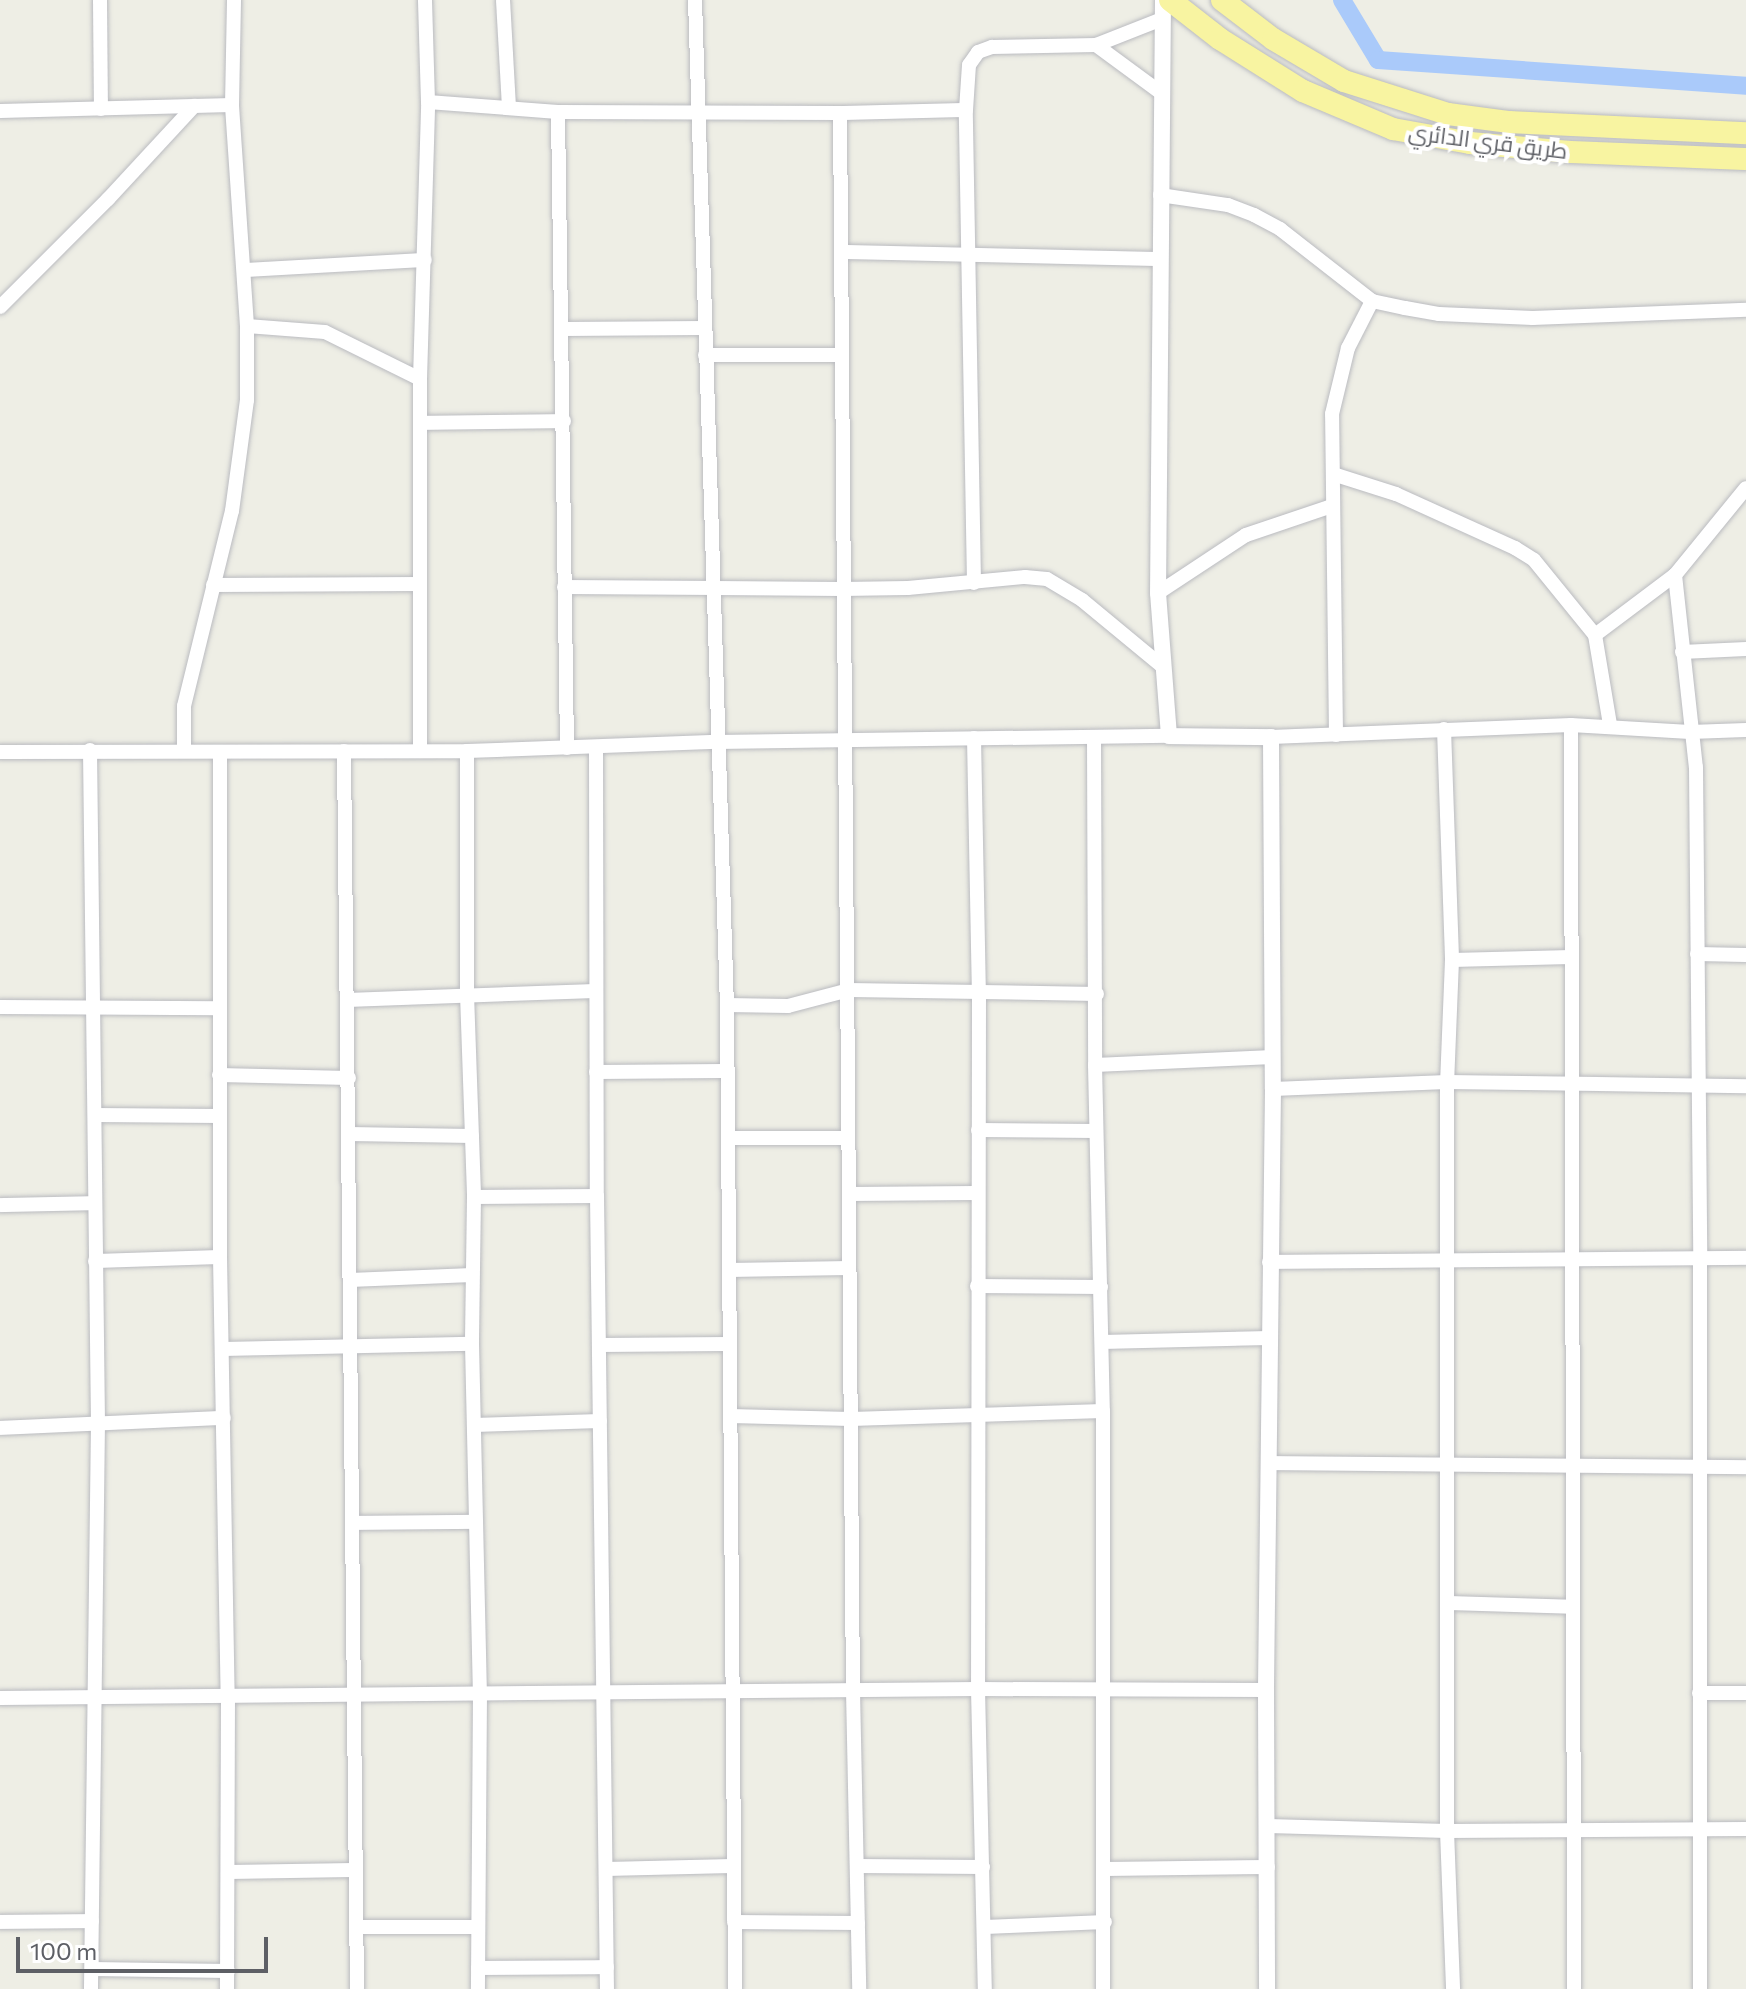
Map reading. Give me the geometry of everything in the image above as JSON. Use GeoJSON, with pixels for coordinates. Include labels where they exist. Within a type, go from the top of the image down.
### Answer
{"type":"FeatureCollection","features":[{"type":"Feature","properties":{"kind":"highway"},"geometry":{"type":"LineString","coordinates":[[1222,0],[1273,39],[1344,81],[1448,114],[1509,122],[1746,133]]}},
{"type":"Feature","properties":{"kind":"highway","name":"طريق قري الدائري"},"geometry":{"type":"LineString","coordinates":[[1166,10],[1220,39],[1303,91],[1393,129],[1470,143],[1570,152],[1746,159]]}},
{"type":"Feature","properties":{"kind":"street"},"geometry":{"type":"LineString","coordinates":[[100,0],[101,109]]}},
{"type":"Feature","properties":{"kind":"street"},"geometry":{"type":"LineString","coordinates":[[184,751],[184,706],[232,511],[242,447],[247,326],[232,105],[234,0]]}},
{"type":"Feature","properties":{"kind":"street"},"geometry":{"type":"LineString","coordinates":[[420,751],[420,379],[428,102],[425,0]]}},
{"type":"Feature","properties":{"kind":"street"},"geometry":{"type":"LineString","coordinates":[[503,0],[509,107]]}},
{"type":"Feature","properties":{"kind":"street"},"geometry":{"type":"LineString","coordinates":[[695,0],[727,1005],[735,1989]]}},
{"type":"Feature","properties":{"kind":"street"},"geometry":{"type":"LineString","coordinates":[[1163,0],[1166,10],[1161,93],[1158,593],[1169,736]]}},
{"type":"Feature","properties":{"kind":"street"},"geometry":{"type":"LineString","coordinates":[[974,583],[966,110],[969,65],[978,52],[992,47],[1096,45],[1166,10]]}},
{"type":"Feature","properties":{"kind":"street"},"geometry":{"type":"LineString","coordinates":[[1096,45],[1161,93]]}},
{"type":"Feature","properties":{"kind":"street"},"geometry":{"type":"LineString","coordinates":[[428,102],[558,112],[697,115],[966,110]]}},
{"type":"Feature","properties":{"kind":"street"},"geometry":{"type":"LineString","coordinates":[[0,111],[232,105]]}},
{"type":"Feature","properties":{"kind":"street"},"geometry":{"type":"LineString","coordinates":[[0,307],[108,199],[194,106]]}},
{"type":"Feature","properties":{"kind":"street"},"geometry":{"type":"LineString","coordinates":[[558,112],[567,748]]}},
{"type":"Feature","properties":{"kind":"street"},"geometry":{"type":"LineString","coordinates":[[840,113],[843,252],[842,589],[849,990],[847,1138],[859,1989]]}},
{"type":"Feature","properties":{"kind":"street"},"geometry":{"type":"LineString","coordinates":[[1160,195],[1228,205],[1254,215],[1280,229],[1372,301],[1439,314],[1533,318],[1746,310]]}},
{"type":"Feature","properties":{"kind":"street"},"geometry":{"type":"LineString","coordinates":[[843,252],[1160,259]]}},
{"type":"Feature","properties":{"kind":"street"},"geometry":{"type":"LineString","coordinates":[[244,270],[425,260]]}},
{"type":"Feature","properties":{"kind":"street"},"geometry":{"type":"LineString","coordinates":[[1336,735],[1332,414],[1348,348],[1372,301]]}},
{"type":"Feature","properties":{"kind":"street"},"geometry":{"type":"LineString","coordinates":[[247,326],[325,332],[420,379]]}},
{"type":"Feature","properties":{"kind":"street"},"geometry":{"type":"LineString","coordinates":[[563,329],[704,328]]}},
{"type":"Feature","properties":{"kind":"street"},"geometry":{"type":"LineString","coordinates":[[705,355],[841,355]]}},
{"type":"Feature","properties":{"kind":"street"},"geometry":{"type":"LineString","coordinates":[[420,423],[564,421]]}},
{"type":"Feature","properties":{"kind":"street"},"geometry":{"type":"LineString","coordinates":[[1333,474],[1396,494],[1515,548],[1534,560],[1595,635],[1610,725]]}},
{"type":"Feature","properties":{"kind":"street"},"geometry":{"type":"LineString","coordinates":[[1595,635],[1675,575],[1746,488]]}},
{"type":"Feature","properties":{"kind":"street"},"geometry":{"type":"LineString","coordinates":[[1158,593],[1246,535],[1332,506]]}},
{"type":"Feature","properties":{"kind":"street"},"geometry":{"type":"LineString","coordinates":[[1675,575],[1696,767],[1700,1989]]}},
{"type":"Feature","properties":{"kind":"street"},"geometry":{"type":"LineString","coordinates":[[564,587],[842,589],[974,583],[1025,577],[1047,579],[1082,600],[1163,667]]}},
{"type":"Feature","properties":{"kind":"street"},"geometry":{"type":"LineString","coordinates":[[213,585],[420,584]]}},
{"type":"Feature","properties":{"kind":"street"},"geometry":{"type":"LineString","coordinates":[[1682,652],[1746,649]]}},
{"type":"Feature","properties":{"kind":"street"},"geometry":{"type":"LineString","coordinates":[[1571,725],[1575,1262],[1570,1465],[1574,1989]]}},
{"type":"Feature","properties":{"kind":"street"},"geometry":{"type":"LineString","coordinates":[[0,752],[467,751],[717,742],[1271,737],[1571,725],[1690,732],[1746,730]]}},
{"type":"Feature","properties":{"kind":"street"},"geometry":{"type":"LineString","coordinates":[[1444,729],[1452,960],[1447,1082],[1447,1831],[1453,1989]]}},
{"type":"Feature","properties":{"kind":"street"},"geometry":{"type":"LineString","coordinates":[[1094,737],[1095,1065],[1103,1411],[1103,1989]]}},
{"type":"Feature","properties":{"kind":"street"},"geometry":{"type":"LineString","coordinates":[[1267,1989],[1266,1690],[1273,1089],[1271,737]]}},
{"type":"Feature","properties":{"kind":"street"},"geometry":{"type":"LineString","coordinates":[[974,738],[979,993],[976,1193],[978,1689],[985,1989]]}},
{"type":"Feature","properties":{"kind":"street"},"geometry":{"type":"LineString","coordinates":[[596,748],[595,991],[607,1989]]}},
{"type":"Feature","properties":{"kind":"street"},"geometry":{"type":"LineString","coordinates":[[90,750],[98,1422],[91,1989]]}},
{"type":"Feature","properties":{"kind":"street"},"geometry":{"type":"LineString","coordinates":[[344,751],[352,1347],[353,1870],[357,1989]]}},
{"type":"Feature","properties":{"kind":"street"},"geometry":{"type":"LineString","coordinates":[[467,751],[467,994],[474,1197],[472,1344],[480,1693],[478,1989]]}},
{"type":"Feature","properties":{"kind":"street"},"geometry":{"type":"LineString","coordinates":[[220,752],[219,1116],[228,1696],[227,1989]]}},
{"type":"Feature","properties":{"kind":"street"},"geometry":{"type":"LineString","coordinates":[[1697,954],[1746,955]]}},
{"type":"Feature","properties":{"kind":"street"},"geometry":{"type":"LineString","coordinates":[[1452,960],[1571,957]]}},
{"type":"Feature","properties":{"kind":"street"},"geometry":{"type":"LineString","coordinates":[[727,1005],[788,1006],[849,990],[1097,994]]}},
{"type":"Feature","properties":{"kind":"street"},"geometry":{"type":"LineString","coordinates":[[347,1000],[595,991]]}},
{"type":"Feature","properties":{"kind":"street"},"geometry":{"type":"LineString","coordinates":[[0,1007],[219,1008]]}},
{"type":"Feature","properties":{"kind":"street"},"geometry":{"type":"LineString","coordinates":[[1095,1065],[1273,1057]]}},
{"type":"Feature","properties":{"kind":"street"},"geometry":{"type":"LineString","coordinates":[[596,1072],[726,1071]]}},
{"type":"Feature","properties":{"kind":"street"},"geometry":{"type":"LineString","coordinates":[[219,1075],[349,1078]]}},
{"type":"Feature","properties":{"kind":"street"},"geometry":{"type":"LineString","coordinates":[[1273,1089],[1447,1082],[1746,1086]]}},
{"type":"Feature","properties":{"kind":"street"},"geometry":{"type":"LineString","coordinates":[[95,1115],[219,1116]]}},
{"type":"Feature","properties":{"kind":"street"},"geometry":{"type":"LineString","coordinates":[[978,1130],[1096,1131]]}},
{"type":"Feature","properties":{"kind":"street"},"geometry":{"type":"LineString","coordinates":[[349,1134],[472,1136]]}},
{"type":"Feature","properties":{"kind":"street"},"geometry":{"type":"LineString","coordinates":[[728,1138],[847,1138]]}},
{"type":"Feature","properties":{"kind":"street"},"geometry":{"type":"LineString","coordinates":[[849,1194],[976,1193]]}},
{"type":"Feature","properties":{"kind":"street"},"geometry":{"type":"LineString","coordinates":[[474,1197],[597,1196]]}},
{"type":"Feature","properties":{"kind":"street"},"geometry":{"type":"LineString","coordinates":[[0,1205],[94,1203]]}},
{"type":"Feature","properties":{"kind":"street"},"geometry":{"type":"LineString","coordinates":[[95,1261],[220,1257]]}},
{"type":"Feature","properties":{"kind":"street"},"geometry":{"type":"LineString","coordinates":[[1269,1262],[1575,1262],[1746,1258]]}},
{"type":"Feature","properties":{"kind":"street"},"geometry":{"type":"LineString","coordinates":[[729,1270],[849,1268]]}},
{"type":"Feature","properties":{"kind":"street"},"geometry":{"type":"LineString","coordinates":[[350,1280],[472,1275]]}},
{"type":"Feature","properties":{"kind":"street"},"geometry":{"type":"LineString","coordinates":[[977,1286],[1101,1287]]}},
{"type":"Feature","properties":{"kind":"street"},"geometry":{"type":"LineString","coordinates":[[1102,1342],[1269,1338]]}},
{"type":"Feature","properties":{"kind":"street"},"geometry":{"type":"LineString","coordinates":[[223,1349],[472,1344]]}},
{"type":"Feature","properties":{"kind":"street"},"geometry":{"type":"LineString","coordinates":[[600,1345],[729,1344]]}},
{"type":"Feature","properties":{"kind":"street"},"geometry":{"type":"LineString","coordinates":[[730,1416],[851,1419],[1103,1411]]}},
{"type":"Feature","properties":{"kind":"street"},"geometry":{"type":"LineString","coordinates":[[0,1428],[224,1418]]}},
{"type":"Feature","properties":{"kind":"street"},"geometry":{"type":"LineString","coordinates":[[474,1425],[600,1421]]}},
{"type":"Feature","properties":{"kind":"street"},"geometry":{"type":"LineString","coordinates":[[1269,1463],[1746,1467]]}},
{"type":"Feature","properties":{"kind":"street"},"geometry":{"type":"LineString","coordinates":[[352,1523],[476,1522]]}},
{"type":"Feature","properties":{"kind":"street"},"geometry":{"type":"LineString","coordinates":[[1448,1603],[1572,1607]]}},
{"type":"Feature","properties":{"kind":"street"},"geometry":{"type":"LineString","coordinates":[[0,1698],[978,1689],[1266,1690]]}},
{"type":"Feature","properties":{"kind":"street"},"geometry":{"type":"LineString","coordinates":[[1699,1693],[1746,1693]]}},
{"type":"Feature","properties":{"kind":"street"},"geometry":{"type":"LineString","coordinates":[[1268,1826],[1447,1831],[1746,1829]]}},
{"type":"Feature","properties":{"kind":"street"},"geometry":{"type":"LineString","coordinates":[[606,1869],[732,1866]]}},
{"type":"Feature","properties":{"kind":"street"},"geometry":{"type":"LineString","coordinates":[[857,1866],[983,1867]]}},
{"type":"Feature","properties":{"kind":"street"},"geometry":{"type":"LineString","coordinates":[[1105,1869],[1268,1867]]}},
{"type":"Feature","properties":{"kind":"street"},"geometry":{"type":"LineString","coordinates":[[229,1872],[353,1870]]}},
{"type":"Feature","properties":{"kind":"street"},"geometry":{"type":"LineString","coordinates":[[0,1922],[92,1921]]}},
{"type":"Feature","properties":{"kind":"street"},"geometry":{"type":"LineString","coordinates":[[734,1922],[858,1923]]}},
{"type":"Feature","properties":{"kind":"street"},"geometry":{"type":"LineString","coordinates":[[985,1927],[1105,1922]]}},
{"type":"Feature","properties":{"kind":"street"},"geometry":{"type":"LineString","coordinates":[[357,1927],[477,1927]]}},
{"type":"Feature","properties":{"kind":"street"},"geometry":{"type":"LineString","coordinates":[[478,1968],[607,1967]]}},
{"type":"Feature","properties":{"kind":"street"},"geometry":{"type":"LineString","coordinates":[[92,1969],[228,1971]]}},
{"type":"Feature","properties":{"kind":"waterway"},"geometry":{"type":"LineString","coordinates":[[1342,0],[1378,60],[1746,86]]}}]}
